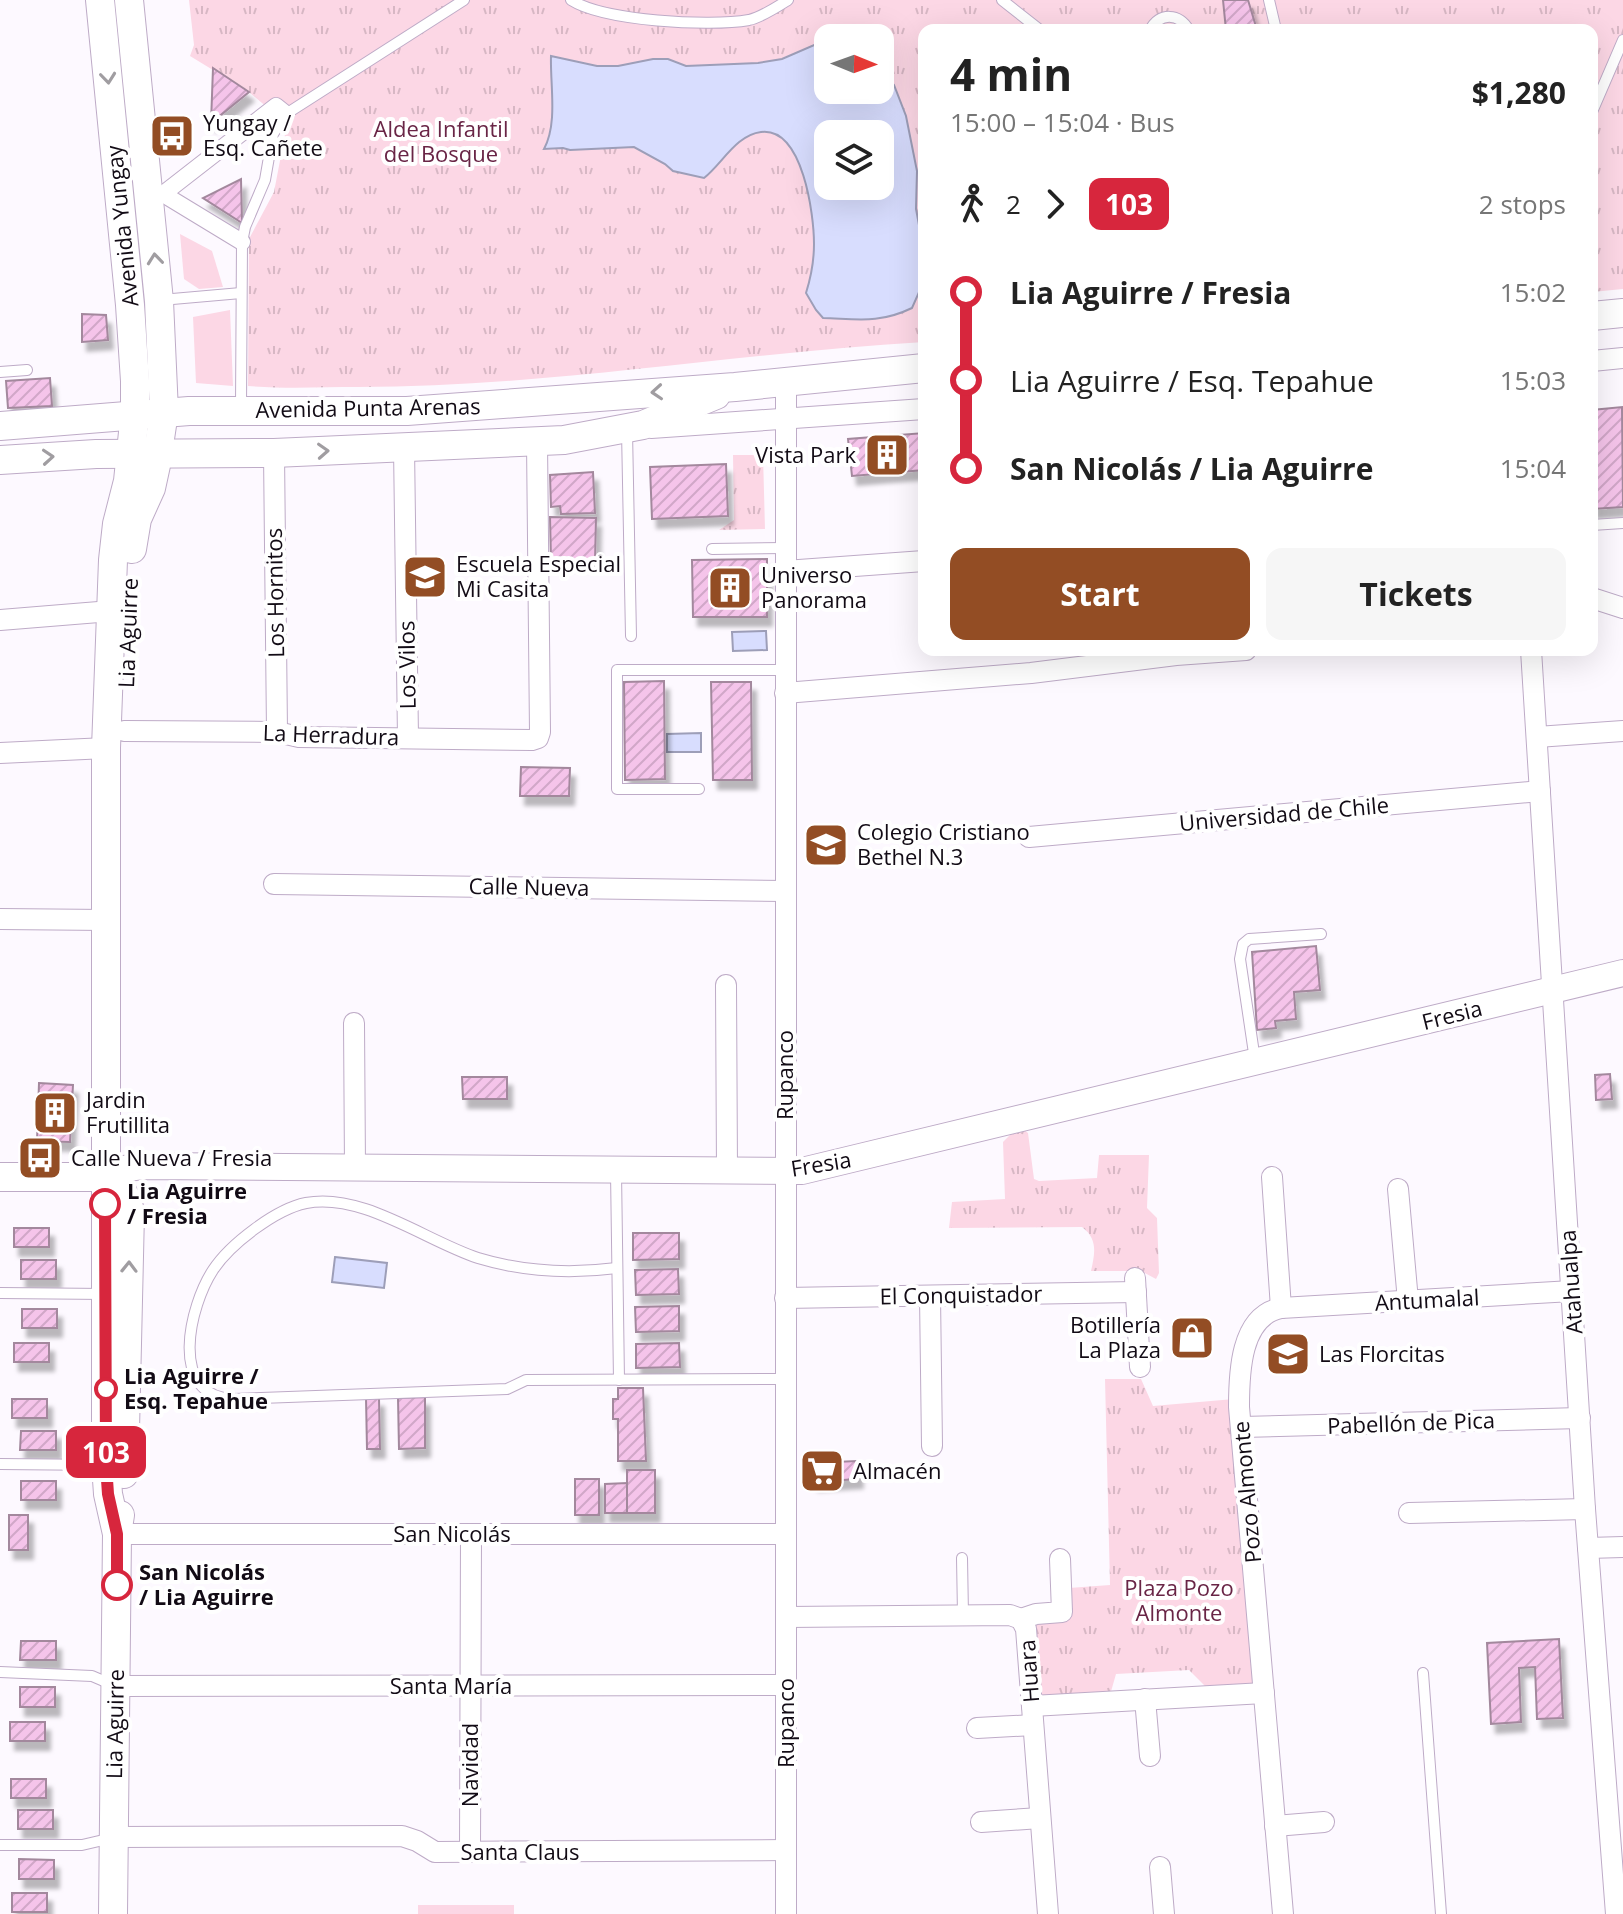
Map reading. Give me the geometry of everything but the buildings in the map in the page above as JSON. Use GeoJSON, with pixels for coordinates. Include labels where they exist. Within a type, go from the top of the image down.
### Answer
{"type":"FeatureCollection","features":[{"type":"Feature","properties":{"kind":"main road","name":"Avenida Yungay"},"geometry":{"type":"LineString","coordinates":[[100,0],[134,357],[135,413],[145,452]]}},
{"type":"Feature","properties":{"kind":"main road","name":"Avenida Yungay"},"geometry":{"type":"LineString","coordinates":[[129,0],[159,301],[164,412],[145,452]]}},
{"type":"Feature","properties":{"kind":"main road"},"geometry":{"type":"LineString","coordinates":[[1598,315],[1623,313]]}},
{"type":"Feature","properties":{"kind":"main road"},"geometry":{"type":"LineString","coordinates":[[84,418],[117,391],[134,357]]}},
{"type":"Feature","properties":{"kind":"main road","name":"Avenida Punta Arenas"},"geometry":{"type":"LineString","coordinates":[[0,426],[135,413],[407,411],[735,387],[918,369]]}},
{"type":"Feature","properties":{"kind":"main road","name":"Avenida Punta Arenas"},"geometry":{"type":"LineString","coordinates":[[0,460],[145,452],[274,453],[590,437],[668,417],[735,387]]}},
{"type":"Feature","properties":{"kind":"main road","name":"Lia Aguirre"},"geometry":{"type":"LineString","coordinates":[[115,739],[111,611],[117,524],[128,481],[145,452]]}},
{"type":"Feature","properties":{"kind":"main road","name":"Lia Aguirre"},"geometry":{"type":"LineString","coordinates":[[117,1534],[108,1494],[106,1465],[117,1298],[129,1206],[118,1186],[105,1177],[108,816],[133,536],[151,488],[145,452]]}},
{"type":"Feature","properties":{"kind":"main road","name":"Fresia"},"geometry":{"type":"LineString","coordinates":[[0,1177],[105,1177]]}},
{"type":"Feature","properties":{"kind":"main road","name":"Lia Aguirre"},"geometry":{"type":"LineString","coordinates":[[113,1914],[117,1534],[125,1471],[117,1298]]}},
{"type":"Feature","properties":{"kind":"street"},"geometry":{"type":"LineString","coordinates":[[242,242],[163,194],[276,106],[286,114]]}},
{"type":"Feature","properties":{"kind":"street"},"geometry":{"type":"LineString","coordinates":[[1598,360],[1623,358]]}},
{"type":"Feature","properties":{"kind":"street","name":"Rupanco"},"geometry":{"type":"LineString","coordinates":[[786,380],[786,1914]]}},
{"type":"Feature","properties":{"kind":"street","name":"Avenida Punta Arenas"},"geometry":{"type":"LineString","coordinates":[[627,429],[918,409]]}},
{"type":"Feature","properties":{"kind":"street","name":"La Herradura"},"geometry":{"type":"LineString","coordinates":[[0,753],[115,739],[277,732],[299,737],[538,738],[537,442]]}},
{"type":"Feature","properties":{"kind":"street","name":"Los Vilos"},"geometry":{"type":"LineString","coordinates":[[404,447],[408,738]]}},
{"type":"Feature","properties":{"kind":"street","name":"Los Hornitos"},"geometry":{"type":"LineString","coordinates":[[274,453],[277,732]]}},
{"type":"Feature","properties":{"kind":"street"},"geometry":{"type":"LineString","coordinates":[[785,571],[918,561]]}},
{"type":"Feature","properties":{"kind":"street"},"geometry":{"type":"LineString","coordinates":[[1598,600],[1623,608]]}},
{"type":"Feature","properties":{"kind":"street"},"geometry":{"type":"LineString","coordinates":[[0,620],[111,611]]}},
{"type":"Feature","properties":{"kind":"street"},"geometry":{"type":"LineString","coordinates":[[785,693],[1046,672],[1175,656]]}},
{"type":"Feature","properties":{"kind":"street","name":"Atahualpa"},"geometry":{"type":"LineString","coordinates":[[1531,656],[1585,1509],[1616,1914]]}},
{"type":"Feature","properties":{"kind":"street"},"geometry":{"type":"LineString","coordinates":[[1537,737],[1623,731]]}},
{"type":"Feature","properties":{"kind":"street","name":"Universidad de Chile"},"geometry":{"type":"LineString","coordinates":[[1029,837],[1540,791]]}},
{"type":"Feature","properties":{"kind":"street","name":"Calle Nueva"},"geometry":{"type":"LineString","coordinates":[[274,884],[785,891]]}},
{"type":"Feature","properties":{"kind":"street"},"geometry":{"type":"LineString","coordinates":[[0,919],[106,920]]}},
{"type":"Feature","properties":{"kind":"street","name":"Fresia"},"geometry":{"type":"LineString","coordinates":[[105,1177],[123,1169],[143,1166],[727,1171],[818,1168],[1623,973]]}},
{"type":"Feature","properties":{"kind":"street"},"geometry":{"type":"LineString","coordinates":[[726,985],[727,1171]]}},
{"type":"Feature","properties":{"kind":"street"},"geometry":{"type":"LineString","coordinates":[[354,1023],[355,1168]]}},
{"type":"Feature","properties":{"kind":"street"},"geometry":{"type":"LineString","coordinates":[[1272,1177],[1281,1308]]}},
{"type":"Feature","properties":{"kind":"street"},"geometry":{"type":"LineString","coordinates":[[1398,1189],[1408,1301]]}},
{"type":"Feature","properties":{"kind":"street","name":"El Conquistador"},"geometry":{"type":"LineString","coordinates":[[785,1298],[930,1296],[1136,1285],[1140,1367]]}},
{"type":"Feature","properties":{"kind":"street","name":"Antumalal"},"geometry":{"type":"LineString","coordinates":[[1281,1308],[1572,1291]]}},
{"type":"Feature","properties":{"kind":"street"},"geometry":{"type":"LineString","coordinates":[[930,1296],[932,1446]]}},
{"type":"Feature","properties":{"kind":"street","name":"Pozo Almonte"},"geometry":{"type":"LineString","coordinates":[[1281,1308],[1264,1315],[1243,1352],[1239,1375],[1283,1914]]}},
{"type":"Feature","properties":{"kind":"street","name":"Pabellón de Pica"},"geometry":{"type":"LineString","coordinates":[[1242,1427],[1580,1418]]}},
{"type":"Feature","properties":{"kind":"street"},"geometry":{"type":"LineString","coordinates":[[1409,1513],[1585,1509]]}},
{"type":"Feature","properties":{"kind":"street","name":"San Nicolás"},"geometry":{"type":"LineString","coordinates":[[117,1534],[786,1534]]}},
{"type":"Feature","properties":{"kind":"street","name":"Navidad"},"geometry":{"type":"LineString","coordinates":[[470,1852],[471,1534]]}},
{"type":"Feature","properties":{"kind":"street"},"geometry":{"type":"LineString","coordinates":[[1588,1548],[1623,1547]]}},
{"type":"Feature","properties":{"kind":"street"},"geometry":{"type":"LineString","coordinates":[[787,1617],[1010,1615],[1021,1619],[1036,1614],[1062,1612],[1060,1559]]}},
{"type":"Feature","properties":{"kind":"street","name":"Huara"},"geometry":{"type":"LineString","coordinates":[[1021,1619],[1026,1629],[1048,1914]]}},
{"type":"Feature","properties":{"kind":"street","name":"Santa María"},"geometry":{"type":"LineString","coordinates":[[115,1686],[786,1685]]}},
{"type":"Feature","properties":{"kind":"street"},"geometry":{"type":"LineString","coordinates":[[1032,1715],[1145,1699],[1264,1693]]}},
{"type":"Feature","properties":{"kind":"street"},"geometry":{"type":"LineString","coordinates":[[1145,1699],[1150,1756]]}},
{"type":"Feature","properties":{"kind":"street","name":"Huara"},"geometry":{"type":"LineString","coordinates":[[977,1728],[1032,1715]]}},
{"type":"Feature","properties":{"kind":"street"},"geometry":{"type":"LineString","coordinates":[[981,1822],[1040,1818]]}},
{"type":"Feature","properties":{"kind":"street"},"geometry":{"type":"LineString","coordinates":[[1275,1826],[1324,1822]]}},
{"type":"Feature","properties":{"kind":"street","name":"Santa Claus"},"geometry":{"type":"LineString","coordinates":[[114,1837],[402,1836],[435,1852],[786,1850]]}},
{"type":"Feature","properties":{"kind":"street"},"geometry":{"type":"LineString","coordinates":[[1160,1867],[1164,1914]]}},
{"type":"Feature","properties":{"kind":"lane"},"geometry":{"type":"LineString","coordinates":[[241,411],[242,242],[245,227],[265,180],[273,134],[286,114],[464,0]]}},
{"type":"Feature","properties":{"kind":"lane"},"geometry":{"type":"LineString","coordinates":[[571,0],[615,16],[715,21],[751,19],[788,0]]}},
{"type":"Feature","properties":{"kind":"lane"},"geometry":{"type":"LineString","coordinates":[[1002,0],[1032,24]]}},
{"type":"Feature","properties":{"kind":"lane"},"geometry":{"type":"LineString","coordinates":[[1269,0],[1275,24]]}},
{"type":"Feature","properties":{"kind":"lane"},"geometry":{"type":"LineString","coordinates":[[1155,24],[1169,16],[1181,19],[1185,24]]}},
{"type":"Feature","properties":{"kind":"lane"},"geometry":{"type":"LineString","coordinates":[[1598,98],[1623,40]]}},
{"type":"Feature","properties":{"kind":"lane"},"geometry":{"type":"LineString","coordinates":[[159,301],[241,293]]}},
{"type":"Feature","properties":{"kind":"lane"},"geometry":{"type":"LineString","coordinates":[[0,372],[27,370]]}},
{"type":"Feature","properties":{"kind":"lane"},"geometry":{"type":"LineString","coordinates":[[627,429],[631,636]]}},
{"type":"Feature","properties":{"kind":"lane"},"geometry":{"type":"LineString","coordinates":[[1598,525],[1623,523]]}},
{"type":"Feature","properties":{"kind":"lane"},"geometry":{"type":"LineString","coordinates":[[712,549],[785,548]]}},
{"type":"Feature","properties":{"kind":"lane"},"geometry":{"type":"LineString","coordinates":[[699,789],[617,789],[617,670],[785,670]]}},
{"type":"Feature","properties":{"kind":"lane"},"geometry":{"type":"LineString","coordinates":[[1256,1062],[1240,959],[1243,944],[1249,939],[1321,934]]}},
{"type":"Feature","properties":{"kind":"lane"},"geometry":{"type":"LineString","coordinates":[[616,1170],[619,1380]]}},
{"type":"Feature","properties":{"kind":"lane"},"geometry":{"type":"LineString","coordinates":[[617,1268],[557,1272],[503,1264],[476,1257],[354,1206],[323,1201],[307,1203],[271,1218],[221,1258],[197,1300],[189,1349],[193,1370],[206,1391],[223,1399],[507,1389],[526,1380],[786,1379]]}},
{"type":"Feature","properties":{"kind":"lane"},"geometry":{"type":"LineString","coordinates":[[0,1293],[117,1298]]}},
{"type":"Feature","properties":{"kind":"lane"},"geometry":{"type":"LineString","coordinates":[[0,1464],[106,1465]]}},
{"type":"Feature","properties":{"kind":"lane"},"geometry":{"type":"LineString","coordinates":[[962,1558],[963,1615]]}},
{"type":"Feature","properties":{"kind":"lane"},"geometry":{"type":"LineString","coordinates":[[0,1672],[92,1676],[115,1686]]}},
{"type":"Feature","properties":{"kind":"lane"},"geometry":{"type":"LineString","coordinates":[[1423,1673],[1441,1914]]}},
{"type":"Feature","properties":{"kind":"lane"},"geometry":{"type":"LineString","coordinates":[[0,1845],[82,1845],[114,1837]]}},
{"type":"Feature","properties":{"kind":"green space","name":"Aldea Infantil del Bosque"},"geometry":{"type":"Polygon","coordinates":[[[189,0],[1623,0],[1623,289],[1598,291],[1598,24],[918,24],[918,342],[500,382],[429,386],[248,386],[249,239],[274,192],[287,124],[249,92],[190,56],[194,45],[189,0]]]}},
{"type":"Feature","properties":{"kind":"green space"},"geometry":{"type":"Polygon","coordinates":[[[180,234],[212,251],[223,287],[199,289],[184,279],[180,234]]]}},
{"type":"Feature","properties":{"kind":"green space"},"geometry":{"type":"Polygon","coordinates":[[[230,310],[233,386],[196,383],[193,317],[230,310]]]}},
{"type":"Feature","properties":{"kind":"green space"},"geometry":{"type":"Polygon","coordinates":[[[733,455],[763,455],[765,529],[719,530],[734,520],[733,455]]]}},
{"type":"Feature","properties":{"kind":"green space"},"geometry":{"type":"Polygon","coordinates":[[[1024,1130],[1028,1133],[1034,1179],[1039,1181],[1097,1178],[1099,1155],[1149,1155],[1147,1208],[1157,1218],[1159,1273],[1156,1279],[1141,1271],[1091,1271],[1093,1241],[1082,1227],[949,1228],[952,1202],[1005,1199],[1003,1142],[1011,1134],[1024,1130]]]}},
{"type":"Feature","properties":{"kind":"green space","name":"Plaza Pozo Almonte"},"geometry":{"type":"Polygon","coordinates":[[[1105,1379],[1141,1379],[1153,1406],[1234,1399],[1253,1686],[1209,1690],[1189,1670],[1116,1674],[1110,1695],[1045,1699],[1034,1689],[1032,1621],[1069,1619],[1069,1588],[1110,1585],[1105,1379]]]}},
{"type":"Feature","properties":{"kind":"green space"},"geometry":{"type":"Polygon","coordinates":[[[418,1905],[514,1905],[514,1914],[418,1914],[418,1905]]]}},
{"type":"Feature","properties":{"kind":"water"},"geometry":{"type":"Polygon","coordinates":[[[814,45],[814,104],[894,104],[894,85],[906,116],[917,171],[918,294],[912,308],[868,319],[823,318],[816,310],[806,293],[814,250],[808,194],[796,158],[787,143],[775,134],[761,132],[744,138],[704,178],[673,171],[634,147],[544,149],[552,116],[551,56],[597,66],[668,59],[686,66],[758,63],[782,59],[814,45]]]}},
{"type":"Feature","properties":{"kind":"water"},"geometry":{"type":"Polygon","coordinates":[[[766,631],[767,650],[733,651],[732,632],[766,631]]]}},
{"type":"Feature","properties":{"kind":"water"},"geometry":{"type":"Polygon","coordinates":[[[701,733],[701,752],[667,752],[667,734],[701,733]]]}},
{"type":"Feature","properties":{"kind":"water"},"geometry":{"type":"Polygon","coordinates":[[[335,1257],[387,1263],[384,1288],[332,1282],[335,1257]]]}},
{"type":"Feature","properties":{"kind":"bus line","name":"103"},"geometry":{"type":"LineString","coordinates":[[105,1204],[106,1465],[108,1494],[117,1534],[117,1585]]}},
{"type":"Feature","properties":{"kind":"place","name":"Yungay / Esq. Cañete"},"geometry":{"type":"Point","coordinates":[172,136]}},
{"type":"Feature","properties":{"kind":"place","name":"Vista Park"},"geometry":{"type":"Point","coordinates":[887,455]}},
{"type":"Feature","properties":{"kind":"place","name":"Escuela Especial Mi Casita"},"geometry":{"type":"Point","coordinates":[425,577]}},
{"type":"Feature","properties":{"kind":"place","name":"Universo Panorama"},"geometry":{"type":"Point","coordinates":[730,588]}},
{"type":"Feature","properties":{"kind":"place","name":"Colegio Cristiano Bethel N.3"},"geometry":{"type":"Point","coordinates":[826,845]}},
{"type":"Feature","properties":{"kind":"place","name":"Jardin Frutillita"},"geometry":{"type":"Point","coordinates":[55,1113]}},
{"type":"Feature","properties":{"kind":"place","name":"Calle Nueva / Fresia"},"geometry":{"type":"Point","coordinates":[40,1158]}},
{"type":"Feature","properties":{"kind":"place","name":"Lia Aguirre / Fresia"},"geometry":{"type":"Point","coordinates":[105,1204]}},
{"type":"Feature","properties":{"kind":"place","name":"Botillería La Plaza"},"geometry":{"type":"Point","coordinates":[1192,1338]}},
{"type":"Feature","properties":{"kind":"place","name":"Las Florcitas"},"geometry":{"type":"Point","coordinates":[1288,1354]}},
{"type":"Feature","properties":{"kind":"place","name":"Lia Aguirre / Esq. Tepahue"},"geometry":{"type":"Point","coordinates":[106,1389]}},
{"type":"Feature","properties":{"kind":"place","name":"Almacén"},"geometry":{"type":"Point","coordinates":[822,1471]}},
{"type":"Feature","properties":{"kind":"place","name":"San Nicolás / Lia Aguirre"},"geometry":{"type":"Point","coordinates":[117,1585]}}]}
